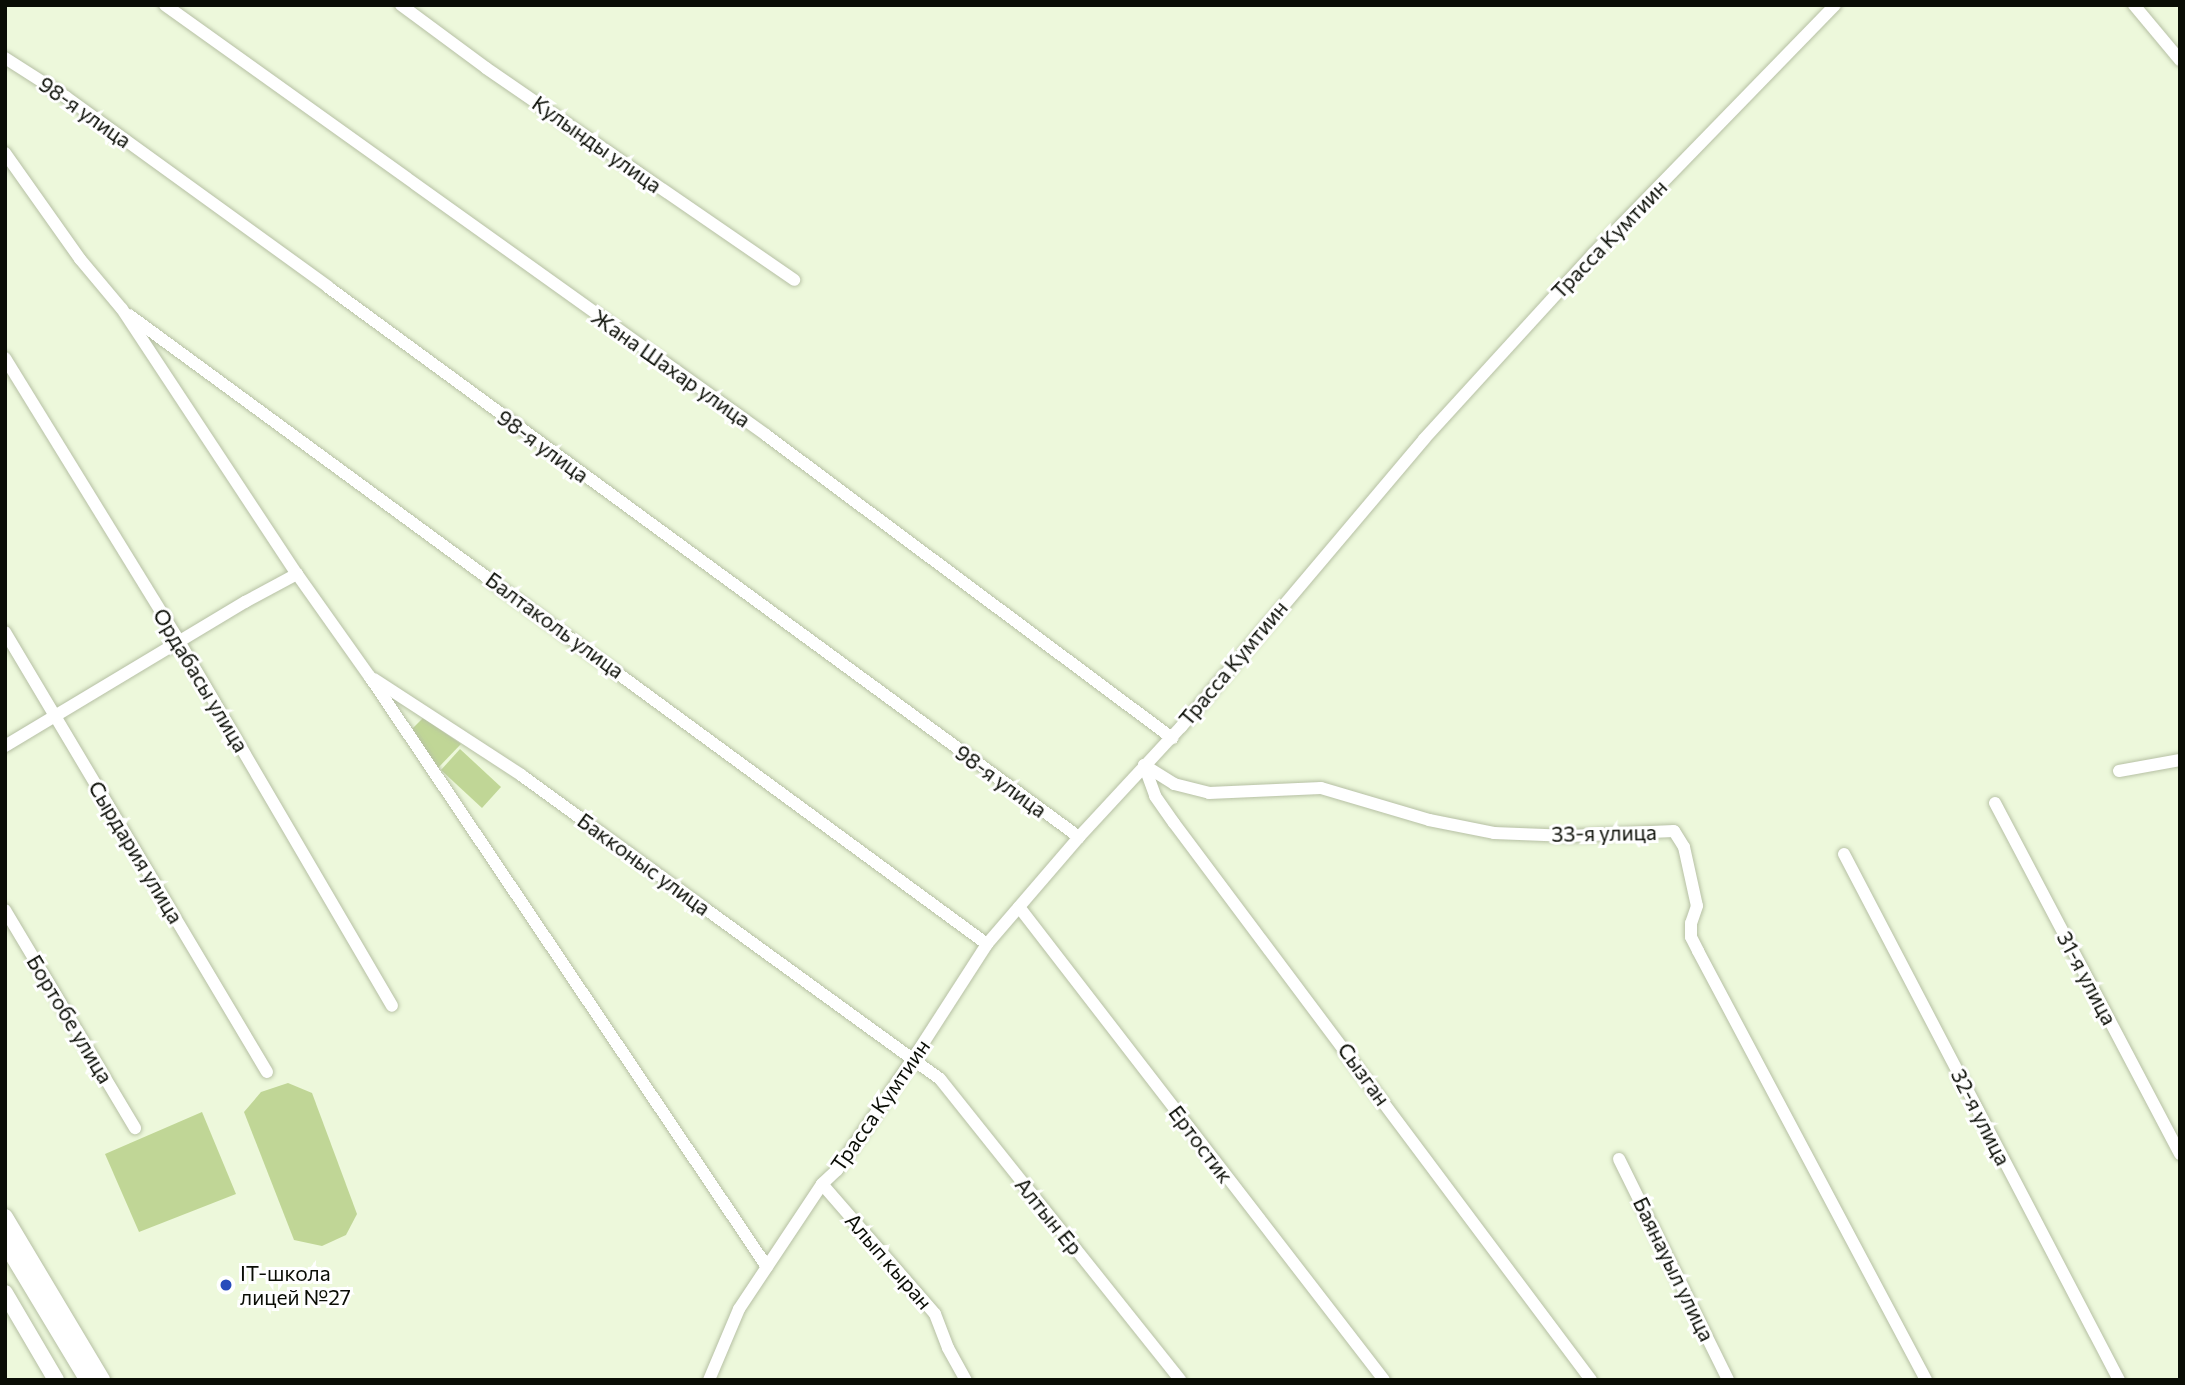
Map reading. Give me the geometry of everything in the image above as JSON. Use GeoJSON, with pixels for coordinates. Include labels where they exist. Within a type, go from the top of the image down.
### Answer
{"type":"FeatureCollection","features":[{"type":"Feature","properties":{"kind":"highway"},"geometry":{"type":"LineString","coordinates":[[5,1240],[89,1380]]}},
{"type":"Feature","properties":{"kind":"highway"},"geometry":{"type":"LineString","coordinates":[[5,1265],[74,1380]]}},
{"type":"Feature","properties":{"kind":"main road"},"geometry":{"type":"LineString","coordinates":[[5,1217],[102,1380]]}},
{"type":"Feature","properties":{"kind":"main road"},"geometry":{"type":"LineString","coordinates":[[5,1293],[56,1380]]}},
{"type":"Feature","properties":{"kind":"street","name":"Жана Шахар улица"},"geometry":{"type":"LineString","coordinates":[[166,5],[766,435],[1172,738]]}},
{"type":"Feature","properties":{"kind":"street","name":"Кулынды улица"},"geometry":{"type":"LineString","coordinates":[[401,5],[486,68],[794,280]]}},
{"type":"Feature","properties":{"kind":"street","name":"Трасса Кумтиин"},"geometry":{"type":"LineString","coordinates":[[709,1380],[739,1309],[822,1184],[836,1170],[913,1059],[987,944],[1079,837],[1172,738],[1433,429],[1593,254],[1835,5]]}},
{"type":"Feature","properties":{"kind":"street"},"geometry":{"type":"LineString","coordinates":[[2134,5],[2180,60]]}},
{"type":"Feature","properties":{"kind":"street","name":"98-я улица"},"geometry":{"type":"LineString","coordinates":[[5,58],[66,97],[328,287],[1079,837]]}},
{"type":"Feature","properties":{"kind":"street"},"geometry":{"type":"LineString","coordinates":[[5,153],[80,259],[122,309],[297,574],[370,677],[767,1267]]}},
{"type":"Feature","properties":{"kind":"street","name":"Балтаколь улица"},"geometry":{"type":"LineString","coordinates":[[122,309],[987,944]]}},
{"type":"Feature","properties":{"kind":"street","name":"Ордабасы улица"},"geometry":{"type":"LineString","coordinates":[[5,358],[180,643],[392,1006]]}},
{"type":"Feature","properties":{"kind":"street"},"geometry":{"type":"LineString","coordinates":[[5,746],[245,602],[297,574]]}},
{"type":"Feature","properties":{"kind":"street","name":"Сырдария улица"},"geometry":{"type":"LineString","coordinates":[[5,632],[267,1072]]}},
{"type":"Feature","properties":{"kind":"street","name":"Бакконыс улица"},"geometry":{"type":"LineString","coordinates":[[370,677],[521,775],[913,1059]]}},
{"type":"Feature","properties":{"kind":"street"},"geometry":{"type":"LineString","coordinates":[[2119,771],[2180,760]]}},
{"type":"Feature","properties":{"kind":"street","name":"Сызган"},"geometry":{"type":"LineString","coordinates":[[1144,765],[1155,796],[1174,823],[1591,1380]]}},
{"type":"Feature","properties":{"kind":"street","name":"33-я улица"},"geometry":{"type":"LineString","coordinates":[[1144,765],[1174,784],[1209,793],[1321,788],[1429,820],[1494,832],[1570,836],[1674,831],[1685,847],[1697,906],[1691,923],[1691,937],[1926,1380]]}},
{"type":"Feature","properties":{"kind":"street","name":"31-я улица"},"geometry":{"type":"LineString","coordinates":[[1995,803],[2180,1154]]}},
{"type":"Feature","properties":{"kind":"street","name":"32-я улица"},"geometry":{"type":"LineString","coordinates":[[1844,854],[2119,1380]]}},
{"type":"Feature","properties":{"kind":"street","name":"Ертостик"},"geometry":{"type":"LineString","coordinates":[[1019,907],[1384,1380]]}},
{"type":"Feature","properties":{"kind":"street","name":"Бортобе улица"},"geometry":{"type":"LineString","coordinates":[[5,910],[135,1128]]}},
{"type":"Feature","properties":{"kind":"street","name":"Алтын Ер"},"geometry":{"type":"LineString","coordinates":[[913,1059],[940,1079],[1180,1380]]}},
{"type":"Feature","properties":{"kind":"street","name":"Баянауыл улица"},"geometry":{"type":"LineString","coordinates":[[1619,1158],[1728,1380]]}},
{"type":"Feature","properties":{"kind":"street","name":"Алып кыран"},"geometry":{"type":"LineString","coordinates":[[822,1184],[935,1314],[948,1348],[967,1380]]}},
{"type":"Feature","properties":{"kind":"green space"},"geometry":{"type":"Polygon","coordinates":[[[423,718],[461,744],[437,769],[410,731],[423,718]]]}},
{"type":"Feature","properties":{"kind":"green space"},"geometry":{"type":"Polygon","coordinates":[[[460,749],[501,787],[482,808],[441,770],[460,749]]]}},
{"type":"Feature","properties":{"kind":"green space"},"geometry":{"type":"Polygon","coordinates":[[[288,1083],[312,1093],[357,1214],[346,1235],[322,1246],[294,1240],[244,1112],[261,1092],[288,1083]]]}},
{"type":"Feature","properties":{"kind":"green space"},"geometry":{"type":"Polygon","coordinates":[[[202,1112],[236,1194],[139,1232],[105,1154],[202,1112]]]}},
{"type":"Feature","properties":{"kind":"place","name":"IT-школа лицей №27"},"geometry":{"type":"Point","coordinates":[226,1285]}}]}
